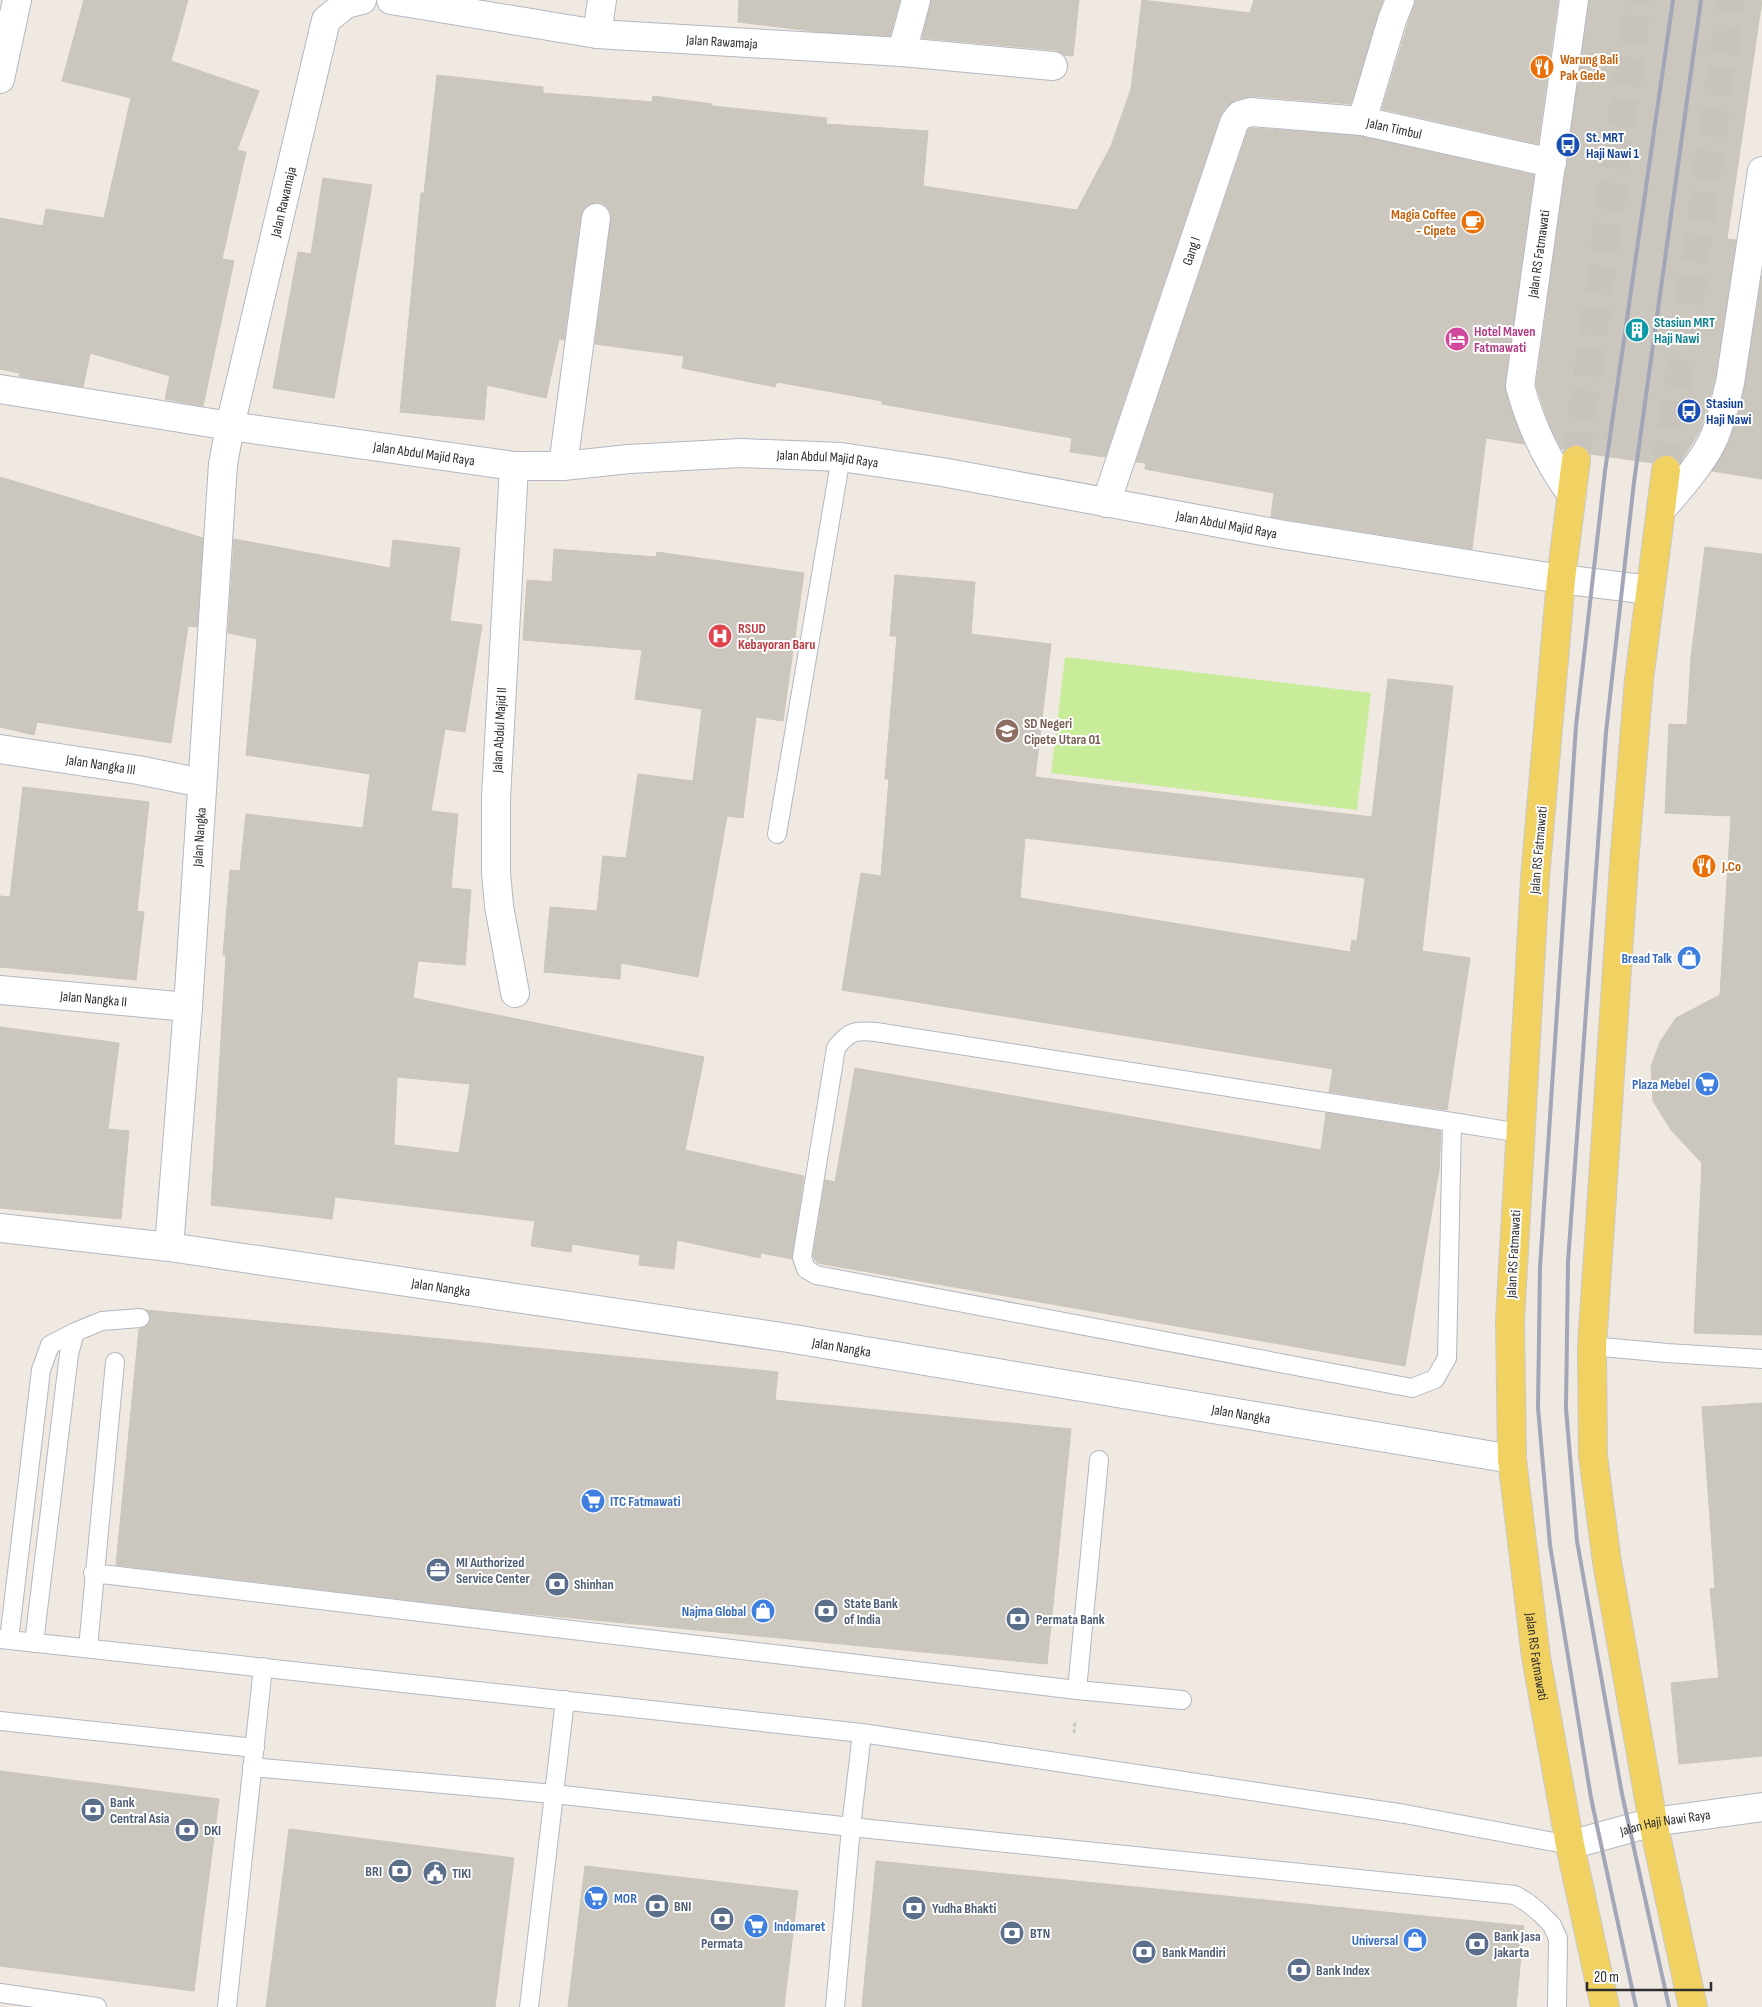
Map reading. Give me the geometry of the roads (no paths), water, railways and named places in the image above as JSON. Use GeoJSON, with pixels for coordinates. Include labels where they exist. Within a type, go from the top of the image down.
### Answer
{"type":"FeatureCollection","features":[{"type":"Feature","properties":{"kind":"main road","name":"Jalan RS Fatmawati"},"geometry":{"type":"LineString","coordinates":[[1576,460],[1561,579],[1535,878],[1510,1321],[1512,1459],[1536,1657],[1570,1845],[1605,2007]]}},
{"type":"Feature","properties":{"kind":"main road"},"geometry":{"type":"LineString","coordinates":[[1666,470],[1639,680],[1624,864],[1592,1346],[1593,1456],[1607,1562],[1653,1822],[1693,2007]]}},
{"type":"Feature","properties":{"kind":"street"},"geometry":{"type":"LineString","coordinates":[[0,79],[17,0]]}},
{"type":"Feature","properties":{"kind":"street","name":"Jalan Rawamaja"},"geometry":{"type":"LineString","coordinates":[[391,0],[598,34],[902,52],[1053,66]]}},
{"type":"Feature","properties":{"kind":"street"},"geometry":{"type":"LineString","coordinates":[[598,34],[602,0]]}},
{"type":"Feature","properties":{"kind":"street"},"geometry":{"type":"LineString","coordinates":[[902,52],[916,0]]}},
{"type":"Feature","properties":{"kind":"street","name":"Jalan Timbul"},"geometry":{"type":"LineString","coordinates":[[1400,0],[1392,20],[1362,120],[1552,163]]}},
{"type":"Feature","properties":{"kind":"street","name":"Jalan RS Fatmawati"},"geometry":{"type":"LineString","coordinates":[[1572,495],[1558,476],[1539,440],[1529,419],[1520,386],[1574,0]]}},
{"type":"Feature","properties":{"kind":"street","name":"Jalan Rawamaja"},"geometry":{"type":"LineString","coordinates":[[230,426],[326,20],[350,1]]}},
{"type":"Feature","properties":{"kind":"street","name":"Gang I"},"geometry":{"type":"LineString","coordinates":[[1106,503],[1234,123],[1240,115],[1251,112],[1362,120]]}},
{"type":"Feature","properties":{"kind":"street"},"geometry":{"type":"LineString","coordinates":[[1661,510],[1684,484],[1701,460],[1712,442],[1722,413],[1730,383],[1762,171]]}},
{"type":"Feature","properties":{"kind":"street"},"geometry":{"type":"LineString","coordinates":[[563,466],[596,218]]}},
{"type":"Feature","properties":{"kind":"street","name":"Jalan Abdul Majid Raya"},"geometry":{"type":"LineString","coordinates":[[0,389],[230,426],[514,466],[563,466],[629,459],[741,453],[841,456],[942,472],[1279,534],[1561,579],[1650,590]]}},
{"type":"Feature","properties":{"kind":"street","name":"Jalan Nangka"},"geometry":{"type":"LineString","coordinates":[[169,1247],[188,1007],[224,464],[230,426]]}},
{"type":"Feature","properties":{"kind":"street","name":"Jalan Abdul Majid II"},"geometry":{"type":"LineString","coordinates":[[514,466],[496,798],[496,872],[504,942],[515,993]]}},
{"type":"Feature","properties":{"kind":"street","name":"Jalan Nangka III"},"geometry":{"type":"LineString","coordinates":[[0,749],[138,770],[202,784]]}},
{"type":"Feature","properties":{"kind":"street","name":"Jalan Nangka II"},"geometry":{"type":"LineString","coordinates":[[0,990],[188,1007]]}},
{"type":"Feature","properties":{"kind":"street","name":"Jalan Nangka"},"geometry":{"type":"LineString","coordinates":[[0,1228],[169,1247],[788,1338],[1512,1459]]}},
{"type":"Feature","properties":{"kind":"street","name":"Jalan Haji Nawi Raya"},"geometry":{"type":"LineString","coordinates":[[1570,1845],[1653,1822],[1762,1807]]}},
{"type":"Feature","properties":{"kind":"lane"},"geometry":{"type":"LineString","coordinates":[[777,834],[841,456]]}},
{"type":"Feature","properties":{"kind":"lane"},"geometry":{"type":"LineString","coordinates":[[1452,1122],[1447,1358],[1435,1379],[1412,1388],[816,1275],[806,1269],[802,1257],[836,1048],[851,1032],[876,1032],[1452,1122],[1520,1134]]}},
{"type":"Feature","properties":{"kind":"lane"},"geometry":{"type":"LineString","coordinates":[[140,1318],[102,1321],[50,1345],[40,1370],[4,1640],[862,1733],[1405,1814],[1570,1845]]}},
{"type":"Feature","properties":{"kind":"lane"},"geometry":{"type":"LineString","coordinates":[[34,1643],[69,1354],[75,1332]]}},
{"type":"Feature","properties":{"kind":"lane"},"geometry":{"type":"LineString","coordinates":[[1592,1346],[1667,1353],[1762,1358]]}},
{"type":"Feature","properties":{"kind":"lane"},"geometry":{"type":"LineString","coordinates":[[88,1648],[93,1574],[115,1362]]}},
{"type":"Feature","properties":{"kind":"lane"},"geometry":{"type":"LineString","coordinates":[[1078,1690],[1099,1460]]}},
{"type":"Feature","properties":{"kind":"lane"},"geometry":{"type":"LineString","coordinates":[[93,1574],[1078,1690],[1182,1700]]}},
{"type":"Feature","properties":{"kind":"lane"},"geometry":{"type":"LineString","coordinates":[[228,2007],[263,1667]]}},
{"type":"Feature","properties":{"kind":"lane"},"geometry":{"type":"LineString","coordinates":[[529,2007],[565,1700]]}},
{"type":"Feature","properties":{"kind":"lane"},"geometry":{"type":"LineString","coordinates":[[0,1722],[255,1748]]}},
{"type":"Feature","properties":{"kind":"lane"},"geometry":{"type":"LineString","coordinates":[[835,2007],[851,1827],[862,1733]]}},
{"type":"Feature","properties":{"kind":"lane"},"geometry":{"type":"LineString","coordinates":[[252,1767],[554,1794],[851,1827],[1515,1895],[1528,1903],[1552,1925],[1558,1939],[1557,2007]]}},
{"type":"Feature","properties":{"kind":"lane"},"geometry":{"type":"LineString","coordinates":[[0,1993],[97,2007]]}},
{"type":"Feature","properties":{"kind":"tunnel"},"geometry":{"type":"LineString","coordinates":[[1576,460],[1638,0]]}},
{"type":"Feature","properties":{"kind":"tunnel"},"geometry":{"type":"LineString","coordinates":[[1666,470],[1731,0]]}},
{"type":"Feature","properties":{"kind":"railway"},"geometry":{"type":"LineString","coordinates":[[1636,2007],[1591,1798],[1550,1545],[1538,1408],[1540,1267],[1576,726],[1605,471],[1673,0]]}},
{"type":"Feature","properties":{"kind":"railway"},"geometry":{"type":"LineString","coordinates":[[1669,2007],[1622,1794],[1577,1541],[1566,1408],[1568,1262],[1606,732],[1634,482],[1701,0]]}},
{"type":"Feature","properties":{"kind":"place","name":"Warung Bali Pak Gede"},"geometry":{"type":"Point","coordinates":[1542,67]}},
{"type":"Feature","properties":{"kind":"place","name":"St. MRT Haji Nawi 1"},"geometry":{"type":"Point","coordinates":[1568,145]}},
{"type":"Feature","properties":{"kind":"place","name":"Magia Coffee - Cipete"},"geometry":{"type":"Point","coordinates":[1473,222]}},
{"type":"Feature","properties":{"kind":"place","name":"Stasiun MRT Haji Nawi"},"geometry":{"type":"Point","coordinates":[1637,330]}},
{"type":"Feature","properties":{"kind":"place","name":"Hotel Maven Fatmawati"},"geometry":{"type":"Point","coordinates":[1457,339]}},
{"type":"Feature","properties":{"kind":"place","name":"Stasiun Haji Nawi"},"geometry":{"type":"Point","coordinates":[1689,411]}},
{"type":"Feature","properties":{"kind":"place","name":"RSUD Kebayoran Baru"},"geometry":{"type":"Point","coordinates":[720,636]}},
{"type":"Feature","properties":{"kind":"place","name":"SD Negeri Cipete Utara 01"},"geometry":{"type":"Point","coordinates":[1007,731]}},
{"type":"Feature","properties":{"kind":"place","name":"J.Co"},"geometry":{"type":"Point","coordinates":[1704,866]}},
{"type":"Feature","properties":{"kind":"place","name":"Bread Talk"},"geometry":{"type":"Point","coordinates":[1689,958]}},
{"type":"Feature","properties":{"kind":"place","name":"Plaza Mebel"},"geometry":{"type":"Point","coordinates":[1707,1084]}},
{"type":"Feature","properties":{"kind":"place","name":"ITC Fatmawati"},"geometry":{"type":"Point","coordinates":[593,1501]}},
{"type":"Feature","properties":{"kind":"place","name":"MI Authorized Service Center"},"geometry":{"type":"Point","coordinates":[438,1570]}},
{"type":"Feature","properties":{"kind":"place","name":"Shinhan"},"geometry":{"type":"Point","coordinates":[557,1584]}},
{"type":"Feature","properties":{"kind":"place","name":"Najma Global"},"geometry":{"type":"Point","coordinates":[763,1611]}},
{"type":"Feature","properties":{"kind":"place","name":"State Bank of India"},"geometry":{"type":"Point","coordinates":[826,1611]}},
{"type":"Feature","properties":{"kind":"place","name":"Permata Bank"},"geometry":{"type":"Point","coordinates":[1018,1619]}},
{"type":"Feature","properties":{"kind":"place","name":"Bank Central Asia"},"geometry":{"type":"Point","coordinates":[93,1810]}},
{"type":"Feature","properties":{"kind":"place","name":"DKI"},"geometry":{"type":"Point","coordinates":[187,1830]}},
{"type":"Feature","properties":{"kind":"place","name":"BRI"},"geometry":{"type":"Point","coordinates":[400,1871]}},
{"type":"Feature","properties":{"kind":"place","name":"TIKI"},"geometry":{"type":"Point","coordinates":[435,1873]}},
{"type":"Feature","properties":{"kind":"place","name":"MOR"},"geometry":{"type":"Point","coordinates":[596,1898]}},
{"type":"Feature","properties":{"kind":"place","name":"BNI"},"geometry":{"type":"Point","coordinates":[657,1906]}},
{"type":"Feature","properties":{"kind":"place","name":"Yudha Bhakti"},"geometry":{"type":"Point","coordinates":[914,1908]}},
{"type":"Feature","properties":{"kind":"place","name":"Permata"},"geometry":{"type":"Point","coordinates":[722,1919]}},
{"type":"Feature","properties":{"kind":"place","name":"Indomaret"},"geometry":{"type":"Point","coordinates":[756,1926]}},
{"type":"Feature","properties":{"kind":"place","name":"BTN"},"geometry":{"type":"Point","coordinates":[1012,1933]}},
{"type":"Feature","properties":{"kind":"place","name":"Universal"},"geometry":{"type":"Point","coordinates":[1415,1940]}},
{"type":"Feature","properties":{"kind":"place","name":"Bank Jasa Jakarta"},"geometry":{"type":"Point","coordinates":[1477,1944]}},
{"type":"Feature","properties":{"kind":"place","name":"Bank Mandiri"},"geometry":{"type":"Point","coordinates":[1144,1952]}},
{"type":"Feature","properties":{"kind":"place","name":"Bank Index"},"geometry":{"type":"Point","coordinates":[1299,1970]}}]}
